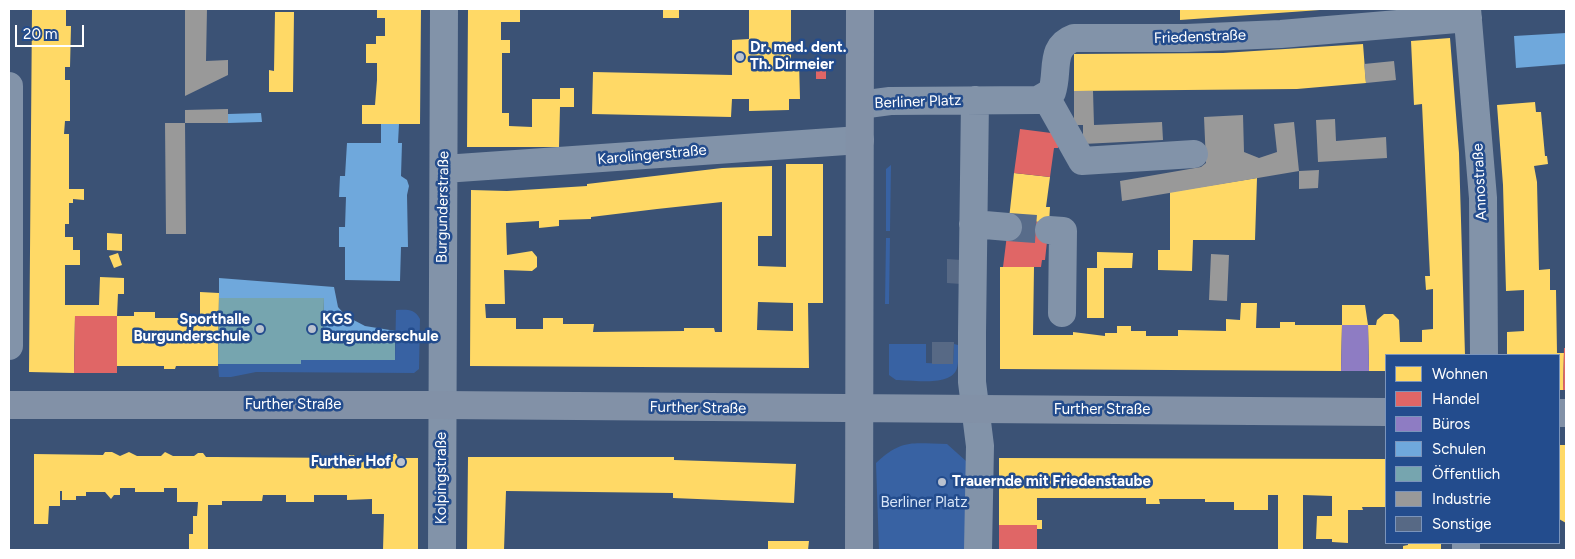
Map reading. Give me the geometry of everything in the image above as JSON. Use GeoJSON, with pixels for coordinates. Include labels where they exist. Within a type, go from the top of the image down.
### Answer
{"type":"FeatureCollection","features":[{"type":"Feature","properties":{"kind":"main road","name":"Berliner Platz"},"geometry":{"type":"LineString","coordinates":[[859,550],[860,9]]}},
{"type":"Feature","properties":{"kind":"main road","name":"Further Straße"},"geometry":{"type":"LineString","coordinates":[[9,405],[441,405],[858,410],[1385,412]]}},
{"type":"Feature","properties":{"kind":"street","name":"Burgunderstraße"},"geometry":{"type":"LineString","coordinates":[[441,405],[444,9]]}},
{"type":"Feature","properties":{"kind":"street","name":"Friedenstraße"},"geometry":{"type":"LineString","coordinates":[[1046,97],[1052,92],[1055,85],[1056,57],[1059,48],[1065,41],[1074,38],[1186,38],[1271,34],[1467,13]]}},
{"type":"Feature","properties":{"kind":"street","name":"Annostraße"},"geometry":{"type":"LineString","coordinates":[[1467,13],[1483,198],[1484,354]]}},
{"type":"Feature","properties":{"kind":"street"},"geometry":{"type":"LineString","coordinates":[[9,86],[9,346]]}},
{"type":"Feature","properties":{"kind":"street"},"geometry":{"type":"LineString","coordinates":[[976,100],[1038,100],[1046,97],[1082,161],[1194,154]]}},
{"type":"Feature","properties":{"kind":"street","name":"Berliner Platz"},"geometry":{"type":"LineString","coordinates":[[860,104],[890,101],[976,100],[972,372],[980,446],[978,550]]}},
{"type":"Feature","properties":{"kind":"street","name":"Karolingerstraße"},"geometry":{"type":"LineString","coordinates":[[444,169],[860,140]]}},
{"type":"Feature","properties":{"kind":"street"},"geometry":{"type":"LineString","coordinates":[[973,224],[1008,227]]}},
{"type":"Feature","properties":{"kind":"street"},"geometry":{"type":"LineString","coordinates":[[1048,230],[1064,231],[1062,313]]}},
{"type":"Feature","properties":{"kind":"street","name":"Kolpingstraße"},"geometry":{"type":"LineString","coordinates":[[441,405],[442,550]]}},
{"type":"Feature","properties":{"kind":"green space"},"geometry":{"type":"Polygon","coordinates":[[[891,165],[890,231],[886,231],[886,169],[891,165]]]}},
{"type":"Feature","properties":{"kind":"green space"},"geometry":{"type":"Polygon","coordinates":[[[886,238],[890,238],[889,304],[885,304],[886,238]]]}},
{"type":"Feature","properties":{"kind":"green space"},"geometry":{"type":"Polygon","coordinates":[[[396,310],[412,311],[420,319],[419,369],[414,373],[256,372],[231,377],[219,377],[218,364],[301,363],[301,360],[395,360],[396,310]]]}},
{"type":"Feature","properties":{"kind":"green space"},"geometry":{"type":"Polygon","coordinates":[[[889,344],[926,344],[926,363],[953,364],[954,344],[958,345],[957,368],[954,374],[939,380],[896,380],[889,375],[889,344]]]}},
{"type":"Feature","properties":{"kind":"green space","name":"Berliner Platz"},"geometry":{"type":"Polygon","coordinates":[[[917,443],[947,444],[966,461],[970,550],[879,550],[876,463],[885,455],[901,446],[917,443]]]}},
{"type":"Feature","properties":{"kind":"building: Wohnen"},"geometry":{"type":"Polygon","coordinates":[[[32,9],[66,9],[66,26],[71,26],[70,67],[65,67],[65,80],[70,80],[70,121],[65,121],[64,134],[69,134],[69,189],[84,189],[84,200],[73,199],[73,203],[69,203],[69,224],[65,224],[65,237],[73,237],[73,250],[80,250],[80,265],[65,265],[65,305],[99,305],[100,277],[124,278],[124,294],[118,294],[117,316],[75,316],[74,373],[29,372],[32,9]]]}},
{"type":"Feature","properties":{"kind":"building: Wohnen"},"geometry":{"type":"Polygon","coordinates":[[[377,9],[421,9],[420,124],[362,124],[362,105],[375,105],[377,80],[377,63],[366,63],[366,44],[376,44],[376,36],[385,36],[385,18],[377,18],[377,9]]]}},
{"type":"Feature","properties":{"kind":"building: Wohnen"},"geometry":{"type":"Polygon","coordinates":[[[468,9],[520,9],[520,22],[501,22],[501,40],[510,40],[510,53],[502,53],[502,113],[509,113],[509,126],[532,127],[532,99],[560,99],[560,88],[574,88],[574,107],[560,107],[559,147],[467,147],[468,9]]]}},
{"type":"Feature","properties":{"kind":"building: Wohnen"},"geometry":{"type":"Polygon","coordinates":[[[663,9],[679,9],[679,18],[663,18],[663,9]]]}},
{"type":"Feature","properties":{"kind":"building: Wohnen"},"geometry":{"type":"Polygon","coordinates":[[[749,9],[791,9],[791,61],[799,61],[800,99],[789,99],[789,110],[749,111],[749,99],[732,99],[731,117],[592,114],[593,72],[732,75],[732,40],[749,39],[749,9]]]}},
{"type":"Feature","properties":{"kind":"building: Wohnen"},"geometry":{"type":"Polygon","coordinates":[[[1180,9],[1320,9],[1320,10],[1180,20],[1180,9]]]}},
{"type":"Feature","properties":{"kind":"building: Wohnen"},"geometry":{"type":"Polygon","coordinates":[[[275,12],[294,12],[293,92],[269,92],[269,70],[274,71],[275,12]]]}},
{"type":"Feature","properties":{"kind":"building: Wohnen"},"geometry":{"type":"Polygon","coordinates":[[[1450,38],[1459,153],[1465,354],[1385,354],[1385,371],[1369,371],[1368,325],[1376,325],[1377,320],[1384,314],[1393,314],[1399,320],[1400,342],[1422,342],[1422,330],[1433,329],[1433,289],[1426,290],[1425,276],[1430,276],[1422,104],[1414,105],[1411,41],[1450,38]]]}},
{"type":"Feature","properties":{"kind":"building: Wohnen"},"geometry":{"type":"Polygon","coordinates":[[[1363,44],[1366,83],[1297,89],[1074,91],[1074,54],[1223,53],[1363,44]]]}},
{"type":"Feature","properties":{"kind":"building: Wohnen"},"geometry":{"type":"Polygon","coordinates":[[[1535,102],[1536,112],[1541,112],[1545,156],[1547,156],[1548,164],[1534,166],[1537,182],[1539,270],[1550,269],[1550,290],[1556,290],[1557,353],[1564,353],[1563,390],[1560,390],[1560,354],[1507,354],[1507,332],[1524,331],[1524,290],[1506,291],[1503,185],[1497,105],[1535,102]]]}},
{"type":"Feature","properties":{"kind":"building: Wohnen"},"geometry":{"type":"Polygon","coordinates":[[[786,164],[823,164],[823,303],[808,303],[809,368],[470,366],[471,190],[507,191],[587,186],[587,184],[722,168],[772,166],[772,236],[758,236],[758,266],[786,267],[786,164]],[[722,202],[591,217],[591,219],[559,220],[559,226],[539,228],[539,221],[506,223],[507,255],[532,251],[537,257],[537,267],[532,271],[504,270],[505,304],[485,304],[486,318],[516,318],[516,329],[543,329],[543,318],[563,318],[563,324],[594,324],[593,332],[684,331],[684,328],[714,328],[715,332],[722,332],[722,202]],[[758,302],[757,330],[793,331],[793,303],[758,302]]]}},
{"type":"Feature","properties":{"kind":"building: Wohnen"},"geometry":{"type":"Polygon","coordinates":[[[1014,173],[1050,177],[1046,207],[1050,207],[1049,223],[1009,219],[1014,173]]]}},
{"type":"Feature","properties":{"kind":"building: Wohnen"},"geometry":{"type":"Polygon","coordinates":[[[1257,178],[1255,240],[1193,240],[1192,271],[1158,270],[1158,250],[1170,250],[1170,192],[1257,178]]]}},
{"type":"Feature","properties":{"kind":"building: Wohnen"},"geometry":{"type":"Polygon","coordinates":[[[107,233],[122,234],[122,251],[107,250],[107,233]]]}},
{"type":"Feature","properties":{"kind":"building: Wohnen"},"geometry":{"type":"Polygon","coordinates":[[[1097,252],[1133,253],[1132,268],[1104,268],[1104,318],[1087,318],[1087,268],[1097,268],[1097,252]]]}},
{"type":"Feature","properties":{"kind":"building: Wohnen"},"geometry":{"type":"Polygon","coordinates":[[[118,253],[122,265],[114,268],[109,256],[118,253]]]}},
{"type":"Feature","properties":{"kind":"building: Wohnen"},"geometry":{"type":"Polygon","coordinates":[[[1000,267],[1034,267],[1033,335],[1073,335],[1073,332],[1105,336],[1105,333],[1117,333],[1117,326],[1131,326],[1131,331],[1146,331],[1146,336],[1178,336],[1178,330],[1226,331],[1226,319],[1240,320],[1241,303],[1257,303],[1256,328],[1280,328],[1280,322],[1295,322],[1295,325],[1342,325],[1341,371],[1000,369],[1000,267]]]}},
{"type":"Feature","properties":{"kind":"building: Wohnen"},"geometry":{"type":"Polygon","coordinates":[[[200,292],[219,293],[218,366],[176,366],[175,369],[164,369],[164,366],[117,366],[117,316],[134,316],[134,312],[155,312],[155,318],[200,318],[200,292]]]}},
{"type":"Feature","properties":{"kind":"building: Wohnen"},"geometry":{"type":"Polygon","coordinates":[[[1342,305],[1365,305],[1368,325],[1342,325],[1342,305]]]}},
{"type":"Feature","properties":{"kind":"building: Wohnen"},"geometry":{"type":"Polygon","coordinates":[[[1560,445],[1566,445],[1566,523],[1560,520],[1560,445]]]}},
{"type":"Feature","properties":{"kind":"building: Wohnen"},"geometry":{"type":"Polygon","coordinates":[[[105,452],[112,452],[120,456],[129,452],[137,456],[161,456],[165,452],[173,456],[194,456],[198,453],[203,453],[206,457],[349,458],[349,455],[354,455],[355,458],[384,458],[387,454],[396,454],[398,458],[418,458],[418,550],[383,550],[384,514],[372,514],[372,499],[347,500],[347,495],[314,495],[314,502],[286,502],[286,495],[263,495],[262,501],[222,501],[222,505],[208,505],[208,550],[189,550],[189,534],[193,534],[193,516],[197,516],[198,502],[177,502],[177,488],[164,488],[164,492],[135,492],[135,488],[120,488],[120,495],[114,495],[111,499],[105,492],[86,492],[86,496],[76,496],[76,500],[62,500],[62,491],[60,491],[60,506],[49,506],[48,524],[34,524],[34,454],[103,455],[105,452]]]}},
{"type":"Feature","properties":{"kind":"building: Wohnen"},"geometry":{"type":"Polygon","coordinates":[[[468,457],[674,457],[674,460],[796,464],[794,503],[673,498],[673,493],[506,491],[504,550],[467,550],[468,457]]]}},
{"type":"Feature","properties":{"kind":"building: Wohnen"},"geometry":{"type":"Polygon","coordinates":[[[999,458],[1385,459],[1385,507],[1362,507],[1363,510],[1348,510],[1348,543],[1332,542],[1332,539],[1316,539],[1317,516],[1332,516],[1332,496],[1303,495],[1303,550],[1278,550],[1278,495],[1268,495],[1268,510],[1234,510],[1234,502],[1205,502],[1205,499],[1159,499],[1160,504],[1146,504],[1146,498],[1037,498],[1037,520],[1042,520],[1042,529],[1037,529],[1037,525],[999,525],[999,458]]]}},
{"type":"Feature","properties":{"kind":"building: Wohnen"},"geometry":{"type":"Polygon","coordinates":[[[768,541],[809,541],[808,550],[768,550],[768,541]]]}},
{"type":"Feature","properties":{"kind":"building: Wohnen"},"geometry":{"type":"Polygon","coordinates":[[[1441,544],[1441,550],[1403,550],[1403,546],[1441,544]]]}},
{"type":"Feature","properties":{"kind":"building: Handel"},"geometry":{"type":"Polygon","coordinates":[[[816,63],[826,63],[826,79],[816,79],[816,63]]]}},
{"type":"Feature","properties":{"kind":"building: Handel"},"geometry":{"type":"Polygon","coordinates":[[[1020,129],[1059,134],[1058,148],[1054,148],[1050,177],[1014,173],[1020,129]]]}},
{"type":"Feature","properties":{"kind":"building: Handel"},"geometry":{"type":"Polygon","coordinates":[[[1009,219],[1049,223],[1045,260],[1042,260],[1041,267],[1003,267],[1009,219]]]}},
{"type":"Feature","properties":{"kind":"building: Handel"},"geometry":{"type":"Polygon","coordinates":[[[75,316],[117,316],[117,373],[74,373],[75,316]]]}},
{"type":"Feature","properties":{"kind":"building: Handel"},"geometry":{"type":"Polygon","coordinates":[[[1564,348],[1566,348],[1566,390],[1563,390],[1564,348]]]}},
{"type":"Feature","properties":{"kind":"building: Handel"},"geometry":{"type":"Polygon","coordinates":[[[999,525],[1037,525],[1037,550],[999,550],[999,525]]]}},
{"type":"Feature","properties":{"kind":"building: Büros"},"geometry":{"type":"Polygon","coordinates":[[[1342,325],[1368,325],[1369,371],[1341,371],[1342,325]]]}},
{"type":"Feature","properties":{"kind":"building: Schulen"},"geometry":{"type":"Polygon","coordinates":[[[1566,33],[1566,64],[1516,68],[1514,36],[1566,33]]]}},
{"type":"Feature","properties":{"kind":"building: Schulen"},"geometry":{"type":"Polygon","coordinates":[[[261,113],[262,122],[228,123],[228,114],[261,113]]]}},
{"type":"Feature","properties":{"kind":"building: Schulen"},"geometry":{"type":"Polygon","coordinates":[[[381,124],[399,124],[398,143],[402,143],[401,176],[407,180],[409,186],[407,195],[408,247],[401,247],[400,281],[345,280],[345,247],[339,247],[339,227],[345,227],[346,197],[339,197],[340,176],[345,176],[347,143],[381,143],[381,124]]]}},
{"type":"Feature","properties":{"kind":"building: Schulen"},"geometry":{"type":"Polygon","coordinates":[[[219,278],[334,287],[338,307],[346,316],[365,326],[396,331],[395,342],[323,341],[324,298],[219,298],[219,278]]]}},
{"type":"Feature","properties":{"kind":"building: Öffentlich"},"geometry":{"type":"Polygon","coordinates":[[[219,298],[324,298],[323,341],[395,342],[395,360],[301,360],[301,364],[218,364],[219,298]]]}},
{"type":"Feature","properties":{"kind":"building: Industrie"},"geometry":{"type":"Polygon","coordinates":[[[185,9],[207,9],[206,61],[228,60],[228,75],[185,96],[185,9]]]}},
{"type":"Feature","properties":{"kind":"building: Industrie"},"geometry":{"type":"Polygon","coordinates":[[[1394,61],[1396,80],[1366,83],[1364,64],[1394,61]]]}},
{"type":"Feature","properties":{"kind":"building: Industrie"},"geometry":{"type":"Polygon","coordinates":[[[1074,91],[1093,91],[1094,125],[1162,122],[1163,140],[1083,144],[1083,125],[1074,125],[1074,91]]]}},
{"type":"Feature","properties":{"kind":"building: Industrie"},"geometry":{"type":"Polygon","coordinates":[[[228,109],[228,123],[185,123],[185,110],[228,109]]]}},
{"type":"Feature","properties":{"kind":"building: Industrie"},"geometry":{"type":"Polygon","coordinates":[[[1243,115],[1244,152],[1259,158],[1277,152],[1274,124],[1294,122],[1299,171],[1122,201],[1120,181],[1201,167],[1206,163],[1204,117],[1243,115]]]}},
{"type":"Feature","properties":{"kind":"building: Industrie"},"geometry":{"type":"Polygon","coordinates":[[[1335,119],[1336,141],[1386,137],[1387,158],[1318,162],[1316,120],[1335,119]]]}},
{"type":"Feature","properties":{"kind":"building: Industrie"},"geometry":{"type":"Polygon","coordinates":[[[165,123],[185,123],[186,234],[166,234],[165,123]]]}},
{"type":"Feature","properties":{"kind":"building: Industrie"},"geometry":{"type":"Polygon","coordinates":[[[1319,170],[1318,188],[1299,189],[1299,171],[1319,170]]]}},
{"type":"Feature","properties":{"kind":"building: Industrie"},"geometry":{"type":"Polygon","coordinates":[[[1211,254],[1229,255],[1227,301],[1209,300],[1211,254]]]}},
{"type":"Feature","properties":{"kind":"building: Sonstige"},"geometry":{"type":"Polygon","coordinates":[[[947,259],[961,260],[961,284],[947,283],[947,259]]]}},
{"type":"Feature","properties":{"kind":"building: Sonstige"},"geometry":{"type":"Polygon","coordinates":[[[932,342],[954,342],[953,364],[932,364],[932,342]]]}},
{"type":"Feature","properties":{"kind":"tunnel"},"geometry":{"type":"LineString","coordinates":[[1008,227],[1049,230]]}},
{"type":"Feature","properties":{"kind":"place","name":"Dr. med. dent. Th. Dirmeier"},"geometry":{"type":"Point","coordinates":[740,57]}},
{"type":"Feature","properties":{"kind":"place","name":"Sporthalle Burgunderschule"},"geometry":{"type":"Point","coordinates":[260,329]}},
{"type":"Feature","properties":{"kind":"place","name":"KGS Burgunderschule"},"geometry":{"type":"Point","coordinates":[312,329]}},
{"type":"Feature","properties":{"kind":"place","name":"Further Hof"},"geometry":{"type":"Point","coordinates":[401,462]}},
{"type":"Feature","properties":{"kind":"place","name":"Trauernde mit Friedenstaube"},"geometry":{"type":"Point","coordinates":[942,482]}}]}
